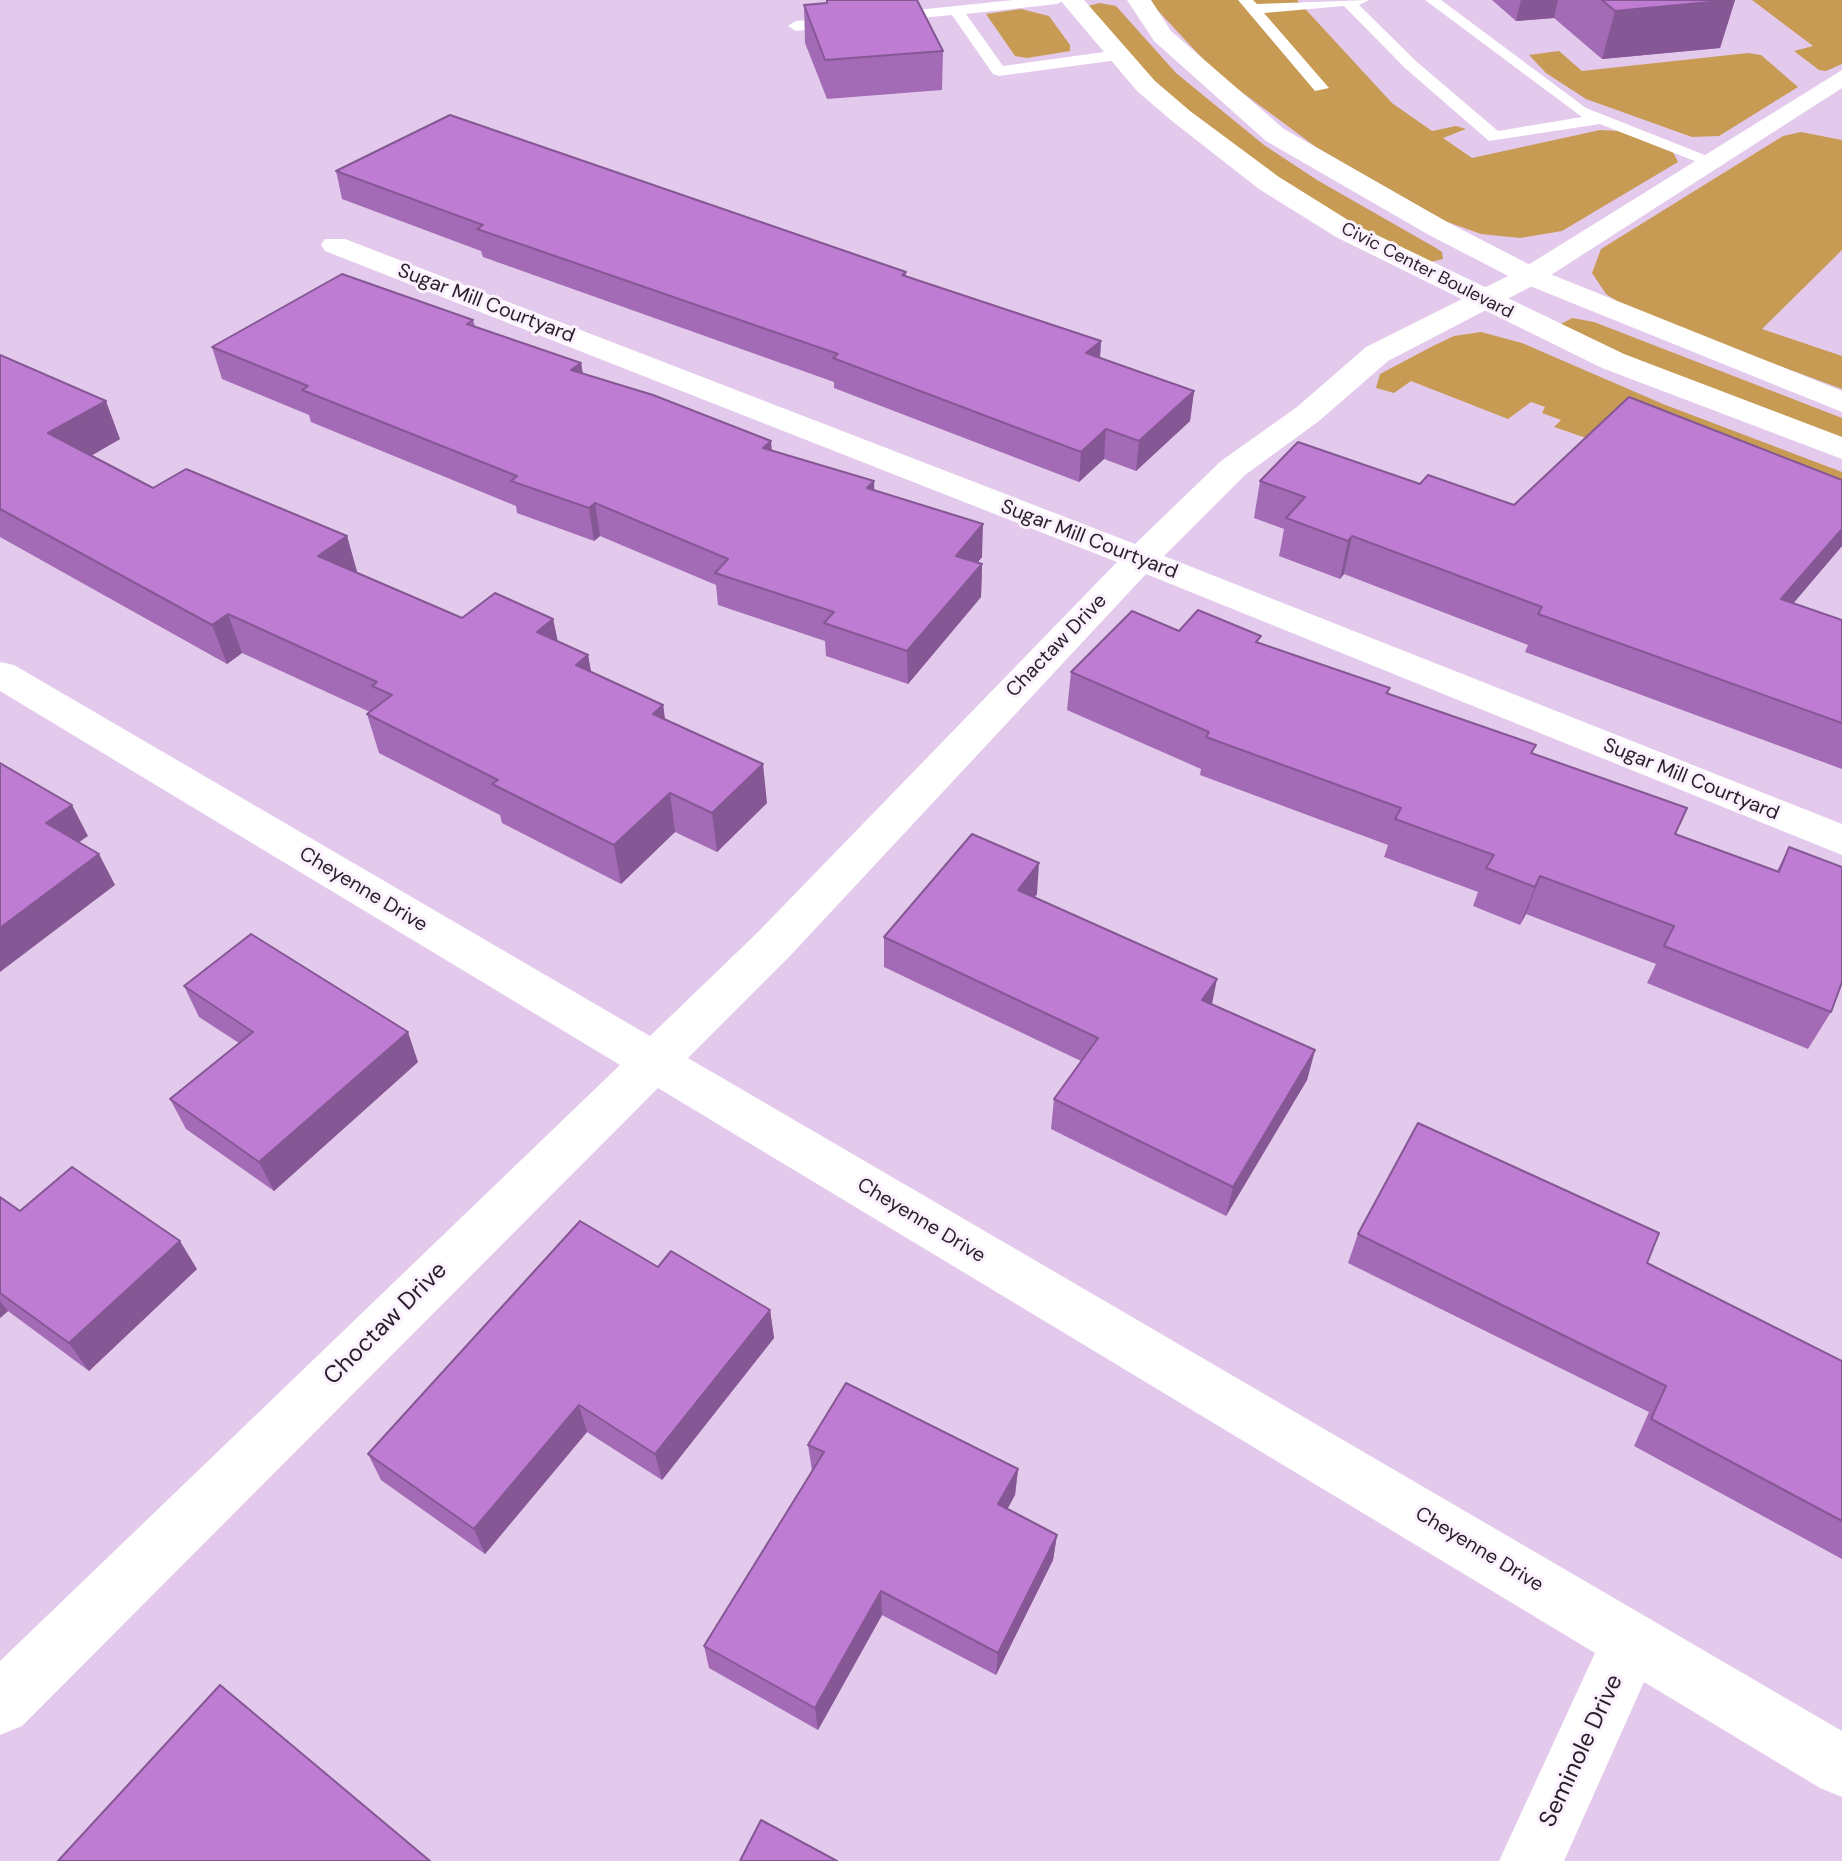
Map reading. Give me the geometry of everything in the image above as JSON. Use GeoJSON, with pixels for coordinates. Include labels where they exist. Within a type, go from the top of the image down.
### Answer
{"type":"FeatureCollection","features":[{"type":"Feature","properties":{"kind":"street","name":"Civic Center Boulevard"},"geometry":{"type":"LineString","coordinates":[[1072,0],[1146,86],[1181,116],[1269,183],[1359,238],[1613,361],[1842,449]]}},
{"type":"Feature","properties":{"kind":"street"},"geometry":{"type":"LineString","coordinates":[[1139,0],[1162,36],[1275,135],[1530,276],[1842,402]]}},
{"type":"Feature","properties":{"kind":"street","name":"Chactaw Drive"},"geometry":{"type":"LineString","coordinates":[[773,945],[1140,559],[1233,468],[1308,414],[1377,354],[1530,276],[1842,77]]}},
{"type":"Feature","properties":{"kind":"street","name":"Sugar Mill Courtyard"},"geometry":{"type":"LineString","coordinates":[[335,245],[1140,559],[1842,840]]}},
{"type":"Feature","properties":{"kind":"street","name":"Cheyenne Drive"},"geometry":{"type":"LineString","coordinates":[[3,680],[1842,1766]]}},
{"type":"Feature","properties":{"kind":"street","name":"Choctaw Drive"},"geometry":{"type":"LineString","coordinates":[[0,1704],[773,945]]}},
{"type":"Feature","properties":{"kind":"street","name":"Seminole Drive"},"geometry":{"type":"LineString","coordinates":[[1531,1861],[1632,1641]]}},
{"type":"Feature","properties":{"kind":"lane"},"geometry":{"type":"LineString","coordinates":[[796,26],[1057,0]]}},
{"type":"Feature","properties":{"kind":"lane"},"geometry":{"type":"LineString","coordinates":[[1249,4],[1352,0],[1411,65],[1495,137],[1601,119]]}},
{"type":"Feature","properties":{"kind":"lane"},"geometry":{"type":"LineString","coordinates":[[1432,0],[1580,111],[1711,161]]}},
{"type":"Feature","properties":{"kind":"lane"},"geometry":{"type":"LineString","coordinates":[[1249,4],[1321,88]]}},
{"type":"Feature","properties":{"kind":"lane"},"geometry":{"type":"LineString","coordinates":[[956,10],[999,71],[1118,55]]}},
{"type":"Feature","properties":{"kind":"shaded area"},"geometry":{"type":"Polygon","coordinates":[[[1148,0],[1297,0],[1392,103],[1432,131],[1456,126],[1466,129],[1443,138],[1472,158],[1600,130],[1618,131],[1673,152],[1678,162],[1562,231],[1520,238],[1481,234],[1442,220],[1316,147],[1216,73],[1148,0]]]}},
{"type":"Feature","properties":{"kind":"shaded area"},"geometry":{"type":"Polygon","coordinates":[[[1752,0],[1842,0],[1842,64],[1826,71],[1819,70],[1794,51],[1813,46],[1752,0]]]}},
{"type":"Feature","properties":{"kind":"shaded area"},"geometry":{"type":"Polygon","coordinates":[[[1100,3],[1116,6],[1176,73],[1264,145],[1317,180],[1436,248],[1442,252],[1443,259],[1426,263],[1313,203],[1157,88],[1088,6],[1100,3]]]}},
{"type":"Feature","properties":{"kind":"shaded area"},"geometry":{"type":"Polygon","coordinates":[[[1021,9],[1049,16],[1070,45],[1070,51],[1027,58],[1015,56],[986,14],[1021,9]]]}},
{"type":"Feature","properties":{"kind":"shaded area"},"geometry":{"type":"Polygon","coordinates":[[[1559,51],[1582,71],[1748,53],[1761,55],[1798,87],[1719,136],[1692,137],[1586,99],[1546,73],[1529,55],[1559,51]]]}},
{"type":"Feature","properties":{"kind":"shaded area"},"geometry":{"type":"Polygon","coordinates":[[[1801,132],[1842,140],[1842,250],[1762,329],[1842,356],[1842,389],[1632,311],[1606,294],[1592,273],[1601,249],[1783,136],[1801,132]]]}},
{"type":"Feature","properties":{"kind":"shaded area"},"geometry":{"type":"Polygon","coordinates":[[[1572,318],[1594,322],[1842,418],[1842,441],[1627,360],[1561,324],[1572,318]]]}},
{"type":"Feature","properties":{"kind":"shaded area"},"geometry":{"type":"Polygon","coordinates":[[[1481,332],[1522,343],[1663,404],[1842,472],[1842,525],[1554,427],[1561,420],[1542,413],[1545,407],[1531,402],[1508,419],[1411,381],[1394,393],[1376,388],[1380,374],[1454,336],[1481,332]]]}},
{"type":"Feature","properties":{"kind":"building"},"geometry":{"type":"Polygon","coordinates":[[[827,0],[917,0],[943,51],[825,60],[804,5],[827,3],[827,0]]]}},
{"type":"Feature","properties":{"kind":"building"},"geometry":{"type":"Polygon","coordinates":[[[1602,0],[1731,0],[1615,11],[1602,0]]]}},
{"type":"Feature","properties":{"kind":"building"},"geometry":{"type":"Polygon","coordinates":[[[450,115],[906,272],[902,275],[1101,341],[1086,353],[1194,391],[1139,441],[1106,429],[1081,452],[833,358],[838,354],[477,229],[483,225],[336,171],[450,115]]]}},
{"type":"Feature","properties":{"kind":"building"},"geometry":{"type":"Polygon","coordinates":[[[342,274],[473,320],[467,324],[581,363],[571,370],[653,395],[771,441],[763,448],[874,481],[867,488],[983,524],[956,556],[982,564],[907,651],[824,623],[834,612],[715,573],[728,559],[595,503],[589,508],[511,481],[517,476],[302,390],[308,386],[212,347],[342,274]]]}},
{"type":"Feature","properties":{"kind":"building"},"geometry":{"type":"Polygon","coordinates":[[[0,355],[106,401],[48,433],[153,488],[186,469],[347,536],[318,556],[462,618],[495,593],[553,619],[537,632],[588,655],[576,665],[663,705],[653,714],[763,764],[712,813],[670,793],[614,845],[492,784],[498,780],[367,714],[392,695],[372,686],[377,682],[228,614],[212,625],[0,509],[0,355]]]}},
{"type":"Feature","properties":{"kind":"building"},"geometry":{"type":"Polygon","coordinates":[[[1629,397],[1842,480],[1842,529],[1781,599],[1842,620],[1842,723],[1538,614],[1542,607],[1352,536],[1348,541],[1286,518],[1305,497],[1260,481],[1298,442],[1420,484],[1428,475],[1514,505],[1629,397]]]}},
{"type":"Feature","properties":{"kind":"building"},"geometry":{"type":"Polygon","coordinates":[[[1198,610],[1261,636],[1256,642],[1390,688],[1386,693],[1536,745],[1531,753],[1687,808],[1675,834],[1779,872],[1789,847],[1842,867],[1842,982],[1831,1012],[1664,946],[1674,926],[1540,876],[1535,887],[1486,868],[1494,855],[1395,819],[1401,808],[1206,737],[1209,732],[1071,672],[1132,611],[1179,631],[1198,610]]]}},
{"type":"Feature","properties":{"kind":"building"},"geometry":{"type":"Polygon","coordinates":[[[0,763],[72,805],[46,823],[99,854],[0,928],[0,763]]]}},
{"type":"Feature","properties":{"kind":"building"},"geometry":{"type":"Polygon","coordinates":[[[972,834],[1039,863],[1018,890],[1217,979],[1202,1000],[1315,1050],[1233,1187],[1054,1099],[1098,1038],[884,937],[972,834]]]}},
{"type":"Feature","properties":{"kind":"building"},"geometry":{"type":"Polygon","coordinates":[[[251,934],[408,1032],[259,1162],[170,1099],[253,1032],[184,986],[251,934]]]}},
{"type":"Feature","properties":{"kind":"building"},"geometry":{"type":"Polygon","coordinates":[[[1418,1123],[1659,1233],[1647,1263],[1842,1361],[1842,1521],[1651,1419],[1666,1386],[1358,1234],[1418,1123]]]}},
{"type":"Feature","properties":{"kind":"building"},"geometry":{"type":"Polygon","coordinates":[[[72,1167],[180,1241],[69,1343],[0,1293],[0,1197],[20,1211],[72,1167]]]}},
{"type":"Feature","properties":{"kind":"building"},"geometry":{"type":"Polygon","coordinates":[[[580,1221],[658,1267],[671,1251],[770,1310],[655,1454],[579,1405],[474,1529],[368,1454],[580,1221]]]}},
{"type":"Feature","properties":{"kind":"building"},"geometry":{"type":"Polygon","coordinates":[[[846,1383],[1018,1469],[998,1504],[1057,1535],[998,1653],[881,1591],[815,1708],[704,1646],[824,1452],[808,1445],[846,1383]]]}},
{"type":"Feature","properties":{"kind":"building"},"geometry":{"type":"Polygon","coordinates":[[[220,1685],[430,1861],[58,1861],[220,1685]]]}},
{"type":"Feature","properties":{"kind":"building"},"geometry":{"type":"Polygon","coordinates":[[[761,1820],[837,1861],[740,1861],[761,1820]]]}}]}
